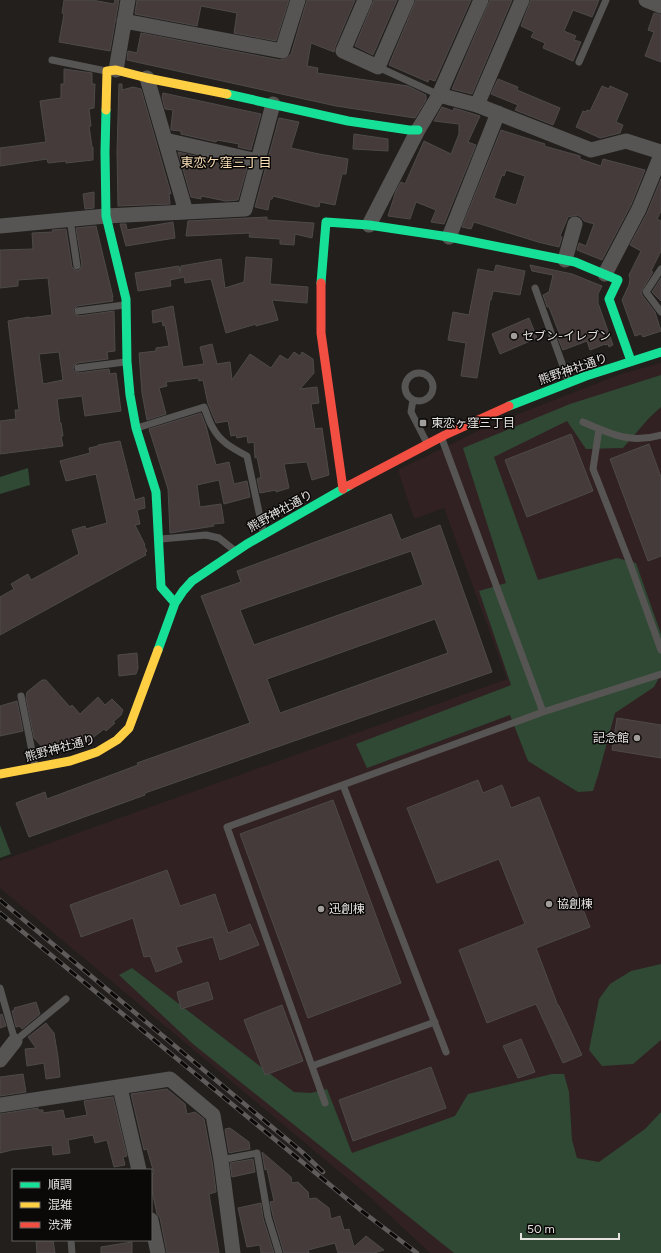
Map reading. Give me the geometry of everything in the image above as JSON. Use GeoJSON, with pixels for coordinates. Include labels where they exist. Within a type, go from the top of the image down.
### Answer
{"type":"FeatureCollection","features":[{"type":"Feature","properties":{"kind":"street"},"geometry":{"type":"LineString","coordinates":[[128,0],[111,70],[105,152],[106,216],[126,299],[127,362],[130,396],[136,428],[156,492],[161,587],[175,603]]}},
{"type":"Feature","properties":{"kind":"street"},"geometry":{"type":"LineString","coordinates":[[124,21],[282,51],[298,0]]}},
{"type":"Feature","properties":{"kind":"street"},"geometry":{"type":"LineString","coordinates":[[365,0],[343,51],[378,68],[407,0]]}},
{"type":"Feature","properties":{"kind":"street"},"geometry":{"type":"LineString","coordinates":[[369,225],[418,130],[439,95],[481,0]]}},
{"type":"Feature","properties":{"kind":"street"},"geometry":{"type":"LineString","coordinates":[[477,105],[522,0]]}},
{"type":"Feature","properties":{"kind":"street"},"geometry":{"type":"LineString","coordinates":[[646,0],[661,6]]}},
{"type":"Feature","properties":{"kind":"street"},"geometry":{"type":"LineString","coordinates":[[111,70],[348,121],[418,130]]}},
{"type":"Feature","properties":{"kind":"street"},"geometry":{"type":"LineString","coordinates":[[147,78],[186,212]]}},
{"type":"Feature","properties":{"kind":"street"},"geometry":{"type":"LineString","coordinates":[[439,95],[477,105],[591,150],[626,141],[661,152]]}},
{"type":"Feature","properties":{"kind":"street"},"geometry":{"type":"LineString","coordinates":[[0,226],[106,216],[245,209],[273,104]]}},
{"type":"Feature","properties":{"kind":"street"},"geometry":{"type":"LineString","coordinates":[[449,237],[498,113]]}},
{"type":"Feature","properties":{"kind":"street"},"geometry":{"type":"LineString","coordinates":[[165,140],[257,160]]}},
{"type":"Feature","properties":{"kind":"street"},"geometry":{"type":"LineString","coordinates":[[605,274],[639,210],[661,156]]}},
{"type":"Feature","properties":{"kind":"street"},"geometry":{"type":"LineString","coordinates":[[344,489],[321,333],[321,271],[326,222],[369,225],[449,237],[575,262],[605,274],[618,280],[609,299],[631,361]]}},
{"type":"Feature","properties":{"kind":"street"},"geometry":{"type":"LineString","coordinates":[[564,260],[575,224]]}},
{"type":"Feature","properties":{"kind":"street","name":"熊野神社通り"},"geometry":{"type":"LineString","coordinates":[[0,774],[35,768],[94,754],[110,746],[121,737],[129,728],[180,593],[192,581],[235,550],[428,444],[497,411],[569,382],[661,352]]}},
{"type":"Feature","properties":{"kind":"street"},"geometry":{"type":"LineString","coordinates":[[0,1060],[14,1041]]}},
{"type":"Feature","properties":{"kind":"street"},"geometry":{"type":"LineString","coordinates":[[0,1105],[170,1080],[213,1114],[221,1160],[233,1253]]}},
{"type":"Feature","properties":{"kind":"street"},"geometry":{"type":"LineString","coordinates":[[120,1088],[139,1169]]}},
{"type":"Feature","properties":{"kind":"street"},"geometry":{"type":"LineString","coordinates":[[152,1225],[158,1253]]}},
{"type":"Feature","properties":{"kind":"lane"},"geometry":{"type":"LineString","coordinates":[[579,62],[606,0]]}},
{"type":"Feature","properties":{"kind":"lane"},"geometry":{"type":"LineString","coordinates":[[52,60],[111,70]]}},
{"type":"Feature","properties":{"kind":"lane"},"geometry":{"type":"LineString","coordinates":[[378,68],[439,95]]}},
{"type":"Feature","properties":{"kind":"lane"},"geometry":{"type":"LineString","coordinates":[[70,219],[77,266]]}},
{"type":"Feature","properties":{"kind":"lane"},"geometry":{"type":"LineString","coordinates":[[661,269],[646,292],[661,312]]}},
{"type":"Feature","properties":{"kind":"lane"},"geometry":{"type":"LineString","coordinates":[[535,288],[569,382]]}},
{"type":"Feature","properties":{"kind":"lane"},"geometry":{"type":"LineString","coordinates":[[78,311],[126,304]]}},
{"type":"Feature","properties":{"kind":"lane"},"geometry":{"type":"LineString","coordinates":[[78,368],[127,362]]}},
{"type":"Feature","properties":{"kind":"lane"},"geometry":{"type":"LineString","coordinates":[[419,373],[428,376],[432,384],[431,393],[425,400],[420,402],[413,400],[406,392],[405,382],[410,375],[419,373]]}},
{"type":"Feature","properties":{"kind":"lane"},"geometry":{"type":"LineString","coordinates":[[413,400],[411,412],[428,444]]}},
{"type":"Feature","properties":{"kind":"lane"},"geometry":{"type":"LineString","coordinates":[[136,428],[204,408],[213,429],[218,435],[229,446],[247,456],[264,533]]}},
{"type":"Feature","properties":{"kind":"lane"},"geometry":{"type":"LineString","coordinates":[[583,422],[613,435],[635,440],[661,436]]}},
{"type":"Feature","properties":{"kind":"lane"},"geometry":{"type":"LineString","coordinates":[[599,429],[592,469],[629,561],[661,650]]}},
{"type":"Feature","properties":{"kind":"lane"},"geometry":{"type":"LineString","coordinates":[[442,437],[543,712]]}},
{"type":"Feature","properties":{"kind":"lane"},"geometry":{"type":"LineString","coordinates":[[159,539],[206,535],[219,538],[235,550]]}},
{"type":"Feature","properties":{"kind":"lane"},"geometry":{"type":"LineString","coordinates":[[325,1103],[227,827],[543,712],[661,674]]}},
{"type":"Feature","properties":{"kind":"lane"},"geometry":{"type":"LineString","coordinates":[[21,696],[35,768]]}},
{"type":"Feature","properties":{"kind":"lane"},"geometry":{"type":"LineString","coordinates":[[343,785],[446,1052]]}},
{"type":"Feature","properties":{"kind":"lane"},"geometry":{"type":"LineString","coordinates":[[0,988],[3,1009],[14,1041],[66,999]]}},
{"type":"Feature","properties":{"kind":"lane"},"geometry":{"type":"LineString","coordinates":[[312,1066],[435,1022]]}},
{"type":"Feature","properties":{"kind":"lane"},"geometry":{"type":"LineString","coordinates":[[221,1160],[256,1154],[268,1217],[279,1253]]}},
{"type":"Feature","properties":{"kind":"lane"},"geometry":{"type":"LineString","coordinates":[[71,1241],[72,1253]]}},
{"type":"Feature","properties":{"kind":"shaded area"},"geometry":{"type":"Polygon","coordinates":[[[661,363],[661,1253],[430,1253],[371,1198],[0,888],[0,861],[507,679],[444,508],[414,519],[398,470],[490,425],[621,374],[661,363]]]}},
{"type":"Feature","properties":{"kind":"green space"},"geometry":{"type":"Polygon","coordinates":[[[661,375],[661,407],[649,418],[623,448],[586,449],[567,421],[494,457],[538,580],[617,558],[636,563],[661,634],[661,674],[654,687],[615,713],[593,791],[578,792],[528,761],[510,715],[367,768],[356,744],[511,685],[479,591],[506,583],[463,448],[570,404],[661,375]]]}},
{"type":"Feature","properties":{"kind":"green space"},"geometry":{"type":"Polygon","coordinates":[[[28,468],[30,485],[0,494],[0,477],[28,468]]]}},
{"type":"Feature","properties":{"kind":"green space"},"geometry":{"type":"Polygon","coordinates":[[[0,825],[11,854],[0,858],[0,825]]]}},
{"type":"Feature","properties":{"kind":"green space"},"geometry":{"type":"Polygon","coordinates":[[[661,964],[661,1040],[633,1064],[602,1066],[589,1050],[599,999],[610,984],[631,971],[661,964]]]}},
{"type":"Feature","properties":{"kind":"green space"},"geometry":{"type":"Polygon","coordinates":[[[132,968],[294,1092],[311,1093],[327,1089],[352,1153],[455,1116],[468,1094],[552,1074],[564,1074],[569,1092],[572,1140],[577,1158],[599,1162],[645,1129],[661,1112],[661,1253],[454,1253],[193,1044],[119,975],[132,968]]]}},
{"type":"Feature","properties":{"kind":"building"},"geometry":{"type":"Polygon","coordinates":[[[64,0],[92,0],[114,4],[115,0],[119,0],[110,51],[59,42],[64,14],[62,13],[64,0]]]}},
{"type":"Feature","properties":{"kind":"building"},"geometry":{"type":"Polygon","coordinates":[[[137,0],[289,0],[276,41],[234,33],[237,13],[201,6],[197,26],[135,14],[137,0]]]}},
{"type":"Feature","properties":{"kind":"building"},"geometry":{"type":"Polygon","coordinates":[[[307,0],[355,0],[334,52],[311,43],[307,66],[318,68],[317,73],[408,86],[426,95],[426,100],[415,118],[336,106],[127,60],[128,51],[137,53],[141,33],[280,60],[285,59],[291,54],[307,0]]]}},
{"type":"Feature","properties":{"kind":"building"},"geometry":{"type":"Polygon","coordinates":[[[374,0],[397,0],[373,55],[355,46],[374,0]]]}},
{"type":"Feature","properties":{"kind":"building"},"geometry":{"type":"Polygon","coordinates":[[[416,0],[471,0],[435,81],[429,79],[428,82],[389,65],[416,0]]]}},
{"type":"Feature","properties":{"kind":"building"},"geometry":{"type":"Polygon","coordinates":[[[490,0],[512,0],[472,94],[452,89],[490,0]]]}},
{"type":"Feature","properties":{"kind":"building"},"geometry":{"type":"Polygon","coordinates":[[[531,0],[599,0],[592,17],[573,10],[564,31],[576,36],[574,40],[581,42],[573,61],[543,48],[545,43],[531,37],[534,32],[521,26],[531,0]]]}},
{"type":"Feature","properties":{"kind":"building"},"geometry":{"type":"Polygon","coordinates":[[[654,13],[661,15],[661,62],[645,56],[654,32],[648,30],[654,13]]]}},
{"type":"Feature","properties":{"kind":"building"},"geometry":{"type":"Polygon","coordinates":[[[64,69],[92,73],[92,84],[95,84],[94,108],[89,109],[91,126],[89,126],[93,147],[93,160],[48,163],[47,159],[0,166],[0,148],[46,142],[40,101],[61,98],[61,84],[64,84],[64,69]]]}},
{"type":"Feature","properties":{"kind":"building"},"geometry":{"type":"Polygon","coordinates":[[[498,79],[518,87],[517,90],[560,108],[553,125],[515,110],[518,105],[491,94],[498,79]]]}},
{"type":"Feature","properties":{"kind":"building"},"geometry":{"type":"Polygon","coordinates":[[[119,84],[122,84],[122,90],[133,87],[141,89],[171,194],[169,193],[170,204],[118,206],[117,152],[119,84]]]}},
{"type":"Feature","properties":{"kind":"building"},"geometry":{"type":"Polygon","coordinates":[[[602,86],[609,89],[610,86],[628,94],[616,122],[623,125],[620,133],[600,138],[576,127],[583,111],[590,111],[602,86]]]}},
{"type":"Feature","properties":{"kind":"building"},"geometry":{"type":"Polygon","coordinates":[[[163,93],[261,114],[251,150],[238,147],[239,144],[217,140],[216,142],[181,134],[181,131],[171,130],[173,110],[165,109],[162,97],[163,93]]]}},
{"type":"Feature","properties":{"kind":"building"},"geometry":{"type":"Polygon","coordinates":[[[442,107],[453,111],[454,108],[480,116],[468,142],[476,145],[444,224],[431,222],[436,210],[416,202],[410,219],[388,216],[396,191],[401,182],[405,184],[424,141],[451,154],[459,134],[459,124],[434,121],[442,107]]]}},
{"type":"Feature","properties":{"kind":"building"},"geometry":{"type":"Polygon","coordinates":[[[279,118],[299,122],[291,148],[348,159],[346,174],[342,174],[335,205],[320,202],[319,207],[317,207],[273,196],[272,199],[270,199],[268,210],[255,207],[279,118]]]}},
{"type":"Feature","properties":{"kind":"building"},"geometry":{"type":"Polygon","coordinates":[[[501,130],[545,144],[544,146],[580,156],[580,159],[601,166],[603,159],[645,170],[631,205],[602,260],[577,250],[579,243],[586,246],[594,224],[584,221],[577,215],[568,217],[560,236],[562,237],[559,247],[474,222],[471,229],[462,227],[501,130]],[[506,170],[504,176],[502,175],[494,198],[516,205],[525,176],[506,170]]]}},
{"type":"Feature","properties":{"kind":"building"},"geometry":{"type":"Polygon","coordinates":[[[354,134],[388,139],[388,151],[353,149],[354,134]]]}},
{"type":"Feature","properties":{"kind":"building"},"geometry":{"type":"Polygon","coordinates":[[[178,152],[212,160],[212,162],[234,167],[235,165],[247,168],[238,200],[226,201],[201,196],[201,199],[191,197],[178,152]]]}},
{"type":"Feature","properties":{"kind":"building"},"geometry":{"type":"Polygon","coordinates":[[[661,179],[661,211],[657,219],[661,221],[661,251],[651,271],[653,272],[641,292],[655,312],[661,331],[643,337],[641,334],[635,336],[622,300],[629,285],[629,275],[641,251],[630,245],[647,213],[661,179]]]}},
{"type":"Feature","properties":{"kind":"building"},"geometry":{"type":"Polygon","coordinates":[[[94,192],[94,208],[85,209],[83,194],[94,192]]]}},
{"type":"Feature","properties":{"kind":"building"},"geometry":{"type":"Polygon","coordinates":[[[267,217],[267,220],[314,223],[312,238],[295,234],[294,245],[280,244],[280,239],[249,237],[250,233],[186,236],[188,221],[267,217]]]}},
{"type":"Feature","properties":{"kind":"building"},"geometry":{"type":"Polygon","coordinates":[[[173,222],[175,238],[126,246],[120,224],[126,224],[127,230],[173,222]]]}},
{"type":"Feature","properties":{"kind":"building"},"geometry":{"type":"Polygon","coordinates":[[[96,226],[113,301],[77,306],[73,312],[79,316],[114,311],[115,351],[107,352],[108,359],[77,363],[73,369],[78,373],[109,369],[110,374],[116,373],[121,411],[85,416],[82,396],[57,399],[63,436],[61,436],[63,446],[0,454],[0,421],[16,419],[15,410],[19,410],[8,321],[52,315],[48,278],[18,280],[18,286],[0,288],[0,250],[33,249],[32,233],[53,232],[52,230],[66,229],[72,267],[78,271],[82,265],[76,228],[96,226]],[[59,352],[39,354],[43,384],[63,380],[59,352]]]}},
{"type":"Feature","properties":{"kind":"building"},"geometry":{"type":"Polygon","coordinates":[[[246,257],[272,259],[270,284],[308,287],[307,303],[272,300],[278,320],[256,326],[256,324],[226,333],[211,279],[185,283],[184,277],[170,280],[171,286],[138,291],[135,273],[179,266],[180,273],[181,266],[221,259],[225,288],[244,282],[246,257]]]}},
{"type":"Feature","properties":{"kind":"building"},"geometry":{"type":"Polygon","coordinates":[[[496,265],[525,271],[520,295],[493,291],[490,300],[477,378],[461,376],[466,343],[448,340],[453,312],[469,315],[478,269],[494,272],[496,265]]]}},
{"type":"Feature","properties":{"kind":"building"},"geometry":{"type":"Polygon","coordinates":[[[530,265],[572,274],[602,286],[598,294],[598,303],[613,345],[609,347],[608,344],[605,344],[590,350],[587,341],[563,350],[557,336],[560,335],[543,295],[549,292],[553,275],[532,271],[530,265]]]}},
{"type":"Feature","properties":{"kind":"building"},"geometry":{"type":"Polygon","coordinates":[[[661,278],[661,301],[652,292],[661,278]]]}},
{"type":"Feature","properties":{"kind":"building"},"geometry":{"type":"Polygon","coordinates":[[[173,306],[183,367],[204,364],[200,347],[212,344],[217,364],[230,362],[232,380],[250,354],[271,368],[280,355],[288,360],[294,352],[300,356],[302,352],[313,359],[314,373],[300,389],[317,387],[319,403],[311,404],[315,429],[322,428],[329,475],[312,480],[307,462],[284,464],[289,488],[276,492],[276,490],[260,493],[257,479],[261,477],[257,457],[255,458],[254,442],[248,443],[247,436],[237,438],[236,435],[231,436],[228,421],[216,423],[208,404],[203,380],[199,381],[198,378],[166,382],[167,386],[159,388],[166,414],[147,420],[142,393],[139,353],[156,351],[156,348],[169,346],[165,325],[163,326],[162,321],[153,323],[152,311],[173,306]]]}},
{"type":"Feature","properties":{"kind":"building","name":"セブン-イレブン"},"geometry":{"type":"Polygon","coordinates":[[[529,318],[537,338],[500,354],[492,334],[529,318]]]}},
{"type":"Feature","properties":{"kind":"building"},"geometry":{"type":"Polygon","coordinates":[[[201,413],[206,426],[216,465],[229,462],[234,484],[247,481],[250,497],[224,504],[219,480],[197,485],[200,507],[221,504],[224,523],[170,533],[168,489],[149,429],[201,413]]]}},
{"type":"Feature","properties":{"kind":"building"},"geometry":{"type":"Polygon","coordinates":[[[571,434],[593,491],[527,517],[505,460],[571,434]]]}},
{"type":"Feature","properties":{"kind":"building"},"geometry":{"type":"Polygon","coordinates":[[[120,441],[135,500],[144,497],[145,508],[137,510],[140,524],[135,525],[145,545],[144,546],[147,551],[145,553],[146,555],[0,635],[0,597],[14,589],[11,584],[28,574],[31,580],[79,554],[72,530],[85,526],[86,529],[107,523],[96,474],[66,481],[60,461],[90,453],[89,448],[98,445],[120,441]]]}},
{"type":"Feature","properties":{"kind":"building"},"geometry":{"type":"Polygon","coordinates":[[[649,444],[661,477],[661,556],[648,561],[610,459],[649,444]]]}},
{"type":"Feature","properties":{"kind":"building"},"geometry":{"type":"Polygon","coordinates":[[[391,514],[401,540],[440,525],[492,672],[145,793],[145,795],[29,837],[16,803],[45,792],[47,799],[138,765],[137,763],[250,723],[201,596],[241,582],[237,571],[391,514]],[[411,551],[240,610],[254,645],[423,585],[411,551]],[[435,619],[267,679],[280,713],[448,653],[435,619]]]}},
{"type":"Feature","properties":{"kind":"building"},"geometry":{"type":"Polygon","coordinates":[[[137,653],[138,668],[136,674],[119,676],[118,655],[137,653]]]}},
{"type":"Feature","properties":{"kind":"building"},"geometry":{"type":"Polygon","coordinates":[[[42,680],[46,680],[70,707],[72,705],[80,714],[98,697],[105,705],[112,699],[123,710],[121,715],[106,731],[104,729],[84,744],[78,737],[70,744],[65,746],[61,742],[53,749],[45,750],[34,738],[26,698],[27,692],[42,680]]]}},
{"type":"Feature","properties":{"kind":"building"},"geometry":{"type":"Polygon","coordinates":[[[17,701],[23,731],[0,736],[0,706],[17,701]]]}},
{"type":"Feature","properties":{"kind":"building","name":"記念館"},"geometry":{"type":"Polygon","coordinates":[[[617,718],[661,725],[661,758],[612,750],[617,718]]]}},
{"type":"Feature","properties":{"kind":"building","name":"協創棟"},"geometry":{"type":"Polygon","coordinates":[[[478,780],[483,793],[502,785],[511,808],[539,797],[590,927],[536,948],[558,1006],[582,1055],[563,1063],[536,1004],[487,1023],[459,950],[525,924],[499,859],[437,883],[407,808],[478,780]]]}},
{"type":"Feature","properties":{"kind":"building","name":"迅創棟"},"geometry":{"type":"Polygon","coordinates":[[[333,800],[401,983],[308,1018],[240,834],[333,800]]]}},
{"type":"Feature","properties":{"kind":"building"},"geometry":{"type":"Polygon","coordinates":[[[167,870],[180,906],[215,894],[228,933],[250,924],[259,945],[220,960],[213,937],[176,947],[182,962],[156,972],[150,956],[144,957],[133,918],[81,937],[70,905],[167,870]]]}},
{"type":"Feature","properties":{"kind":"building"},"geometry":{"type":"Polygon","coordinates":[[[208,982],[213,999],[181,1009],[177,992],[208,982]]]}},
{"type":"Feature","properties":{"kind":"building"},"geometry":{"type":"Polygon","coordinates":[[[36,1002],[40,1014],[22,1029],[20,1026],[16,1027],[12,1011],[15,1010],[14,1008],[36,1002]]]}},
{"type":"Feature","properties":{"kind":"building"},"geometry":{"type":"Polygon","coordinates":[[[282,1005],[303,1061],[265,1075],[244,1020],[282,1005]]]}},
{"type":"Feature","properties":{"kind":"building"},"geometry":{"type":"Polygon","coordinates":[[[2,1014],[6,1026],[0,1028],[0,1015],[2,1014]]]}},
{"type":"Feature","properties":{"kind":"building"},"geometry":{"type":"Polygon","coordinates":[[[46,1023],[54,1033],[60,1077],[46,1079],[44,1063],[27,1066],[25,1049],[36,1048],[28,1037],[46,1023]]]}},
{"type":"Feature","properties":{"kind":"building"},"geometry":{"type":"Polygon","coordinates":[[[521,1039],[535,1072],[518,1078],[503,1046],[521,1039]]]}},
{"type":"Feature","properties":{"kind":"building"},"geometry":{"type":"Polygon","coordinates":[[[431,1067],[446,1108],[353,1141],[339,1100],[431,1067]]]}},
{"type":"Feature","properties":{"kind":"building"},"geometry":{"type":"Polygon","coordinates":[[[23,1074],[26,1092],[0,1096],[0,1077],[23,1074]]]}},
{"type":"Feature","properties":{"kind":"building"},"geometry":{"type":"Polygon","coordinates":[[[167,1089],[185,1104],[187,1114],[195,1112],[204,1119],[216,1191],[209,1194],[219,1253],[167,1253],[160,1218],[157,1214],[152,1191],[152,1174],[154,1173],[147,1149],[144,1150],[131,1094],[167,1089]]]}},
{"type":"Feature","properties":{"kind":"building"},"geometry":{"type":"Polygon","coordinates":[[[113,1097],[127,1156],[123,1157],[125,1165],[114,1167],[107,1140],[95,1143],[93,1135],[68,1140],[70,1153],[53,1155],[52,1145],[0,1153],[0,1114],[38,1108],[38,1110],[43,1110],[43,1113],[63,1110],[65,1119],[87,1115],[84,1101],[113,1097]]]}},
{"type":"Feature","properties":{"kind":"building"},"geometry":{"type":"Polygon","coordinates":[[[230,1128],[249,1142],[250,1149],[229,1153],[225,1129],[230,1128]]]}},
{"type":"Feature","properties":{"kind":"building"},"geometry":{"type":"Polygon","coordinates":[[[262,1152],[291,1177],[292,1183],[298,1182],[308,1192],[309,1199],[316,1198],[329,1208],[331,1219],[340,1216],[344,1230],[349,1229],[354,1247],[366,1236],[384,1250],[374,1253],[338,1253],[335,1243],[308,1250],[309,1253],[284,1253],[273,1216],[270,1202],[274,1201],[267,1169],[265,1170],[262,1152]]]}},
{"type":"Feature","properties":{"kind":"building"},"geometry":{"type":"Polygon","coordinates":[[[253,1159],[255,1172],[232,1177],[230,1163],[253,1159]]]}},
{"type":"Feature","properties":{"kind":"building"},"geometry":{"type":"Polygon","coordinates":[[[261,1203],[263,1218],[274,1253],[261,1253],[260,1245],[247,1247],[238,1208],[261,1203]]]}},
{"type":"Feature","properties":{"kind":"building"},"geometry":{"type":"Polygon","coordinates":[[[36,1241],[53,1241],[55,1253],[37,1253],[36,1241]]]}},
{"type":"Feature","properties":{"kind":"building"},"geometry":{"type":"Polygon","coordinates":[[[132,1242],[132,1253],[101,1253],[101,1247],[132,1242]]]}},
{"type":"Feature","properties":{"kind":"railway"},"geometry":{"type":"LineString","coordinates":[[0,900],[302,1152],[323,1172]]}},
{"type":"Feature","properties":{"kind":"railway"},"geometry":{"type":"LineString","coordinates":[[0,913],[363,1212],[417,1253]]}},
{"type":"Feature","properties":{"kind":"traffic: fast"},"geometry":{"type":"LineString","coordinates":[[227,94],[348,121],[418,130]]}},
{"type":"Feature","properties":{"kind":"traffic: fast"},"geometry":{"type":"LineString","coordinates":[[106,110],[106,216],[126,299],[127,362],[130,395],[136,428],[156,492],[161,587],[175,603]]}},
{"type":"Feature","properties":{"kind":"traffic: fast"},"geometry":{"type":"LineString","coordinates":[[321,283],[326,222],[369,225],[449,237],[575,262],[618,280],[609,299],[631,361]]}},
{"type":"Feature","properties":{"kind":"traffic: fast"},"geometry":{"type":"LineString","coordinates":[[509,406],[586,376],[661,352]]}},
{"type":"Feature","properties":{"kind":"traffic: fast"},"geometry":{"type":"LineString","coordinates":[[158,650],[175,603],[192,581],[247,544],[350,485]]}},
{"type":"Feature","properties":{"kind":"traffic: slow"},"geometry":{"type":"LineString","coordinates":[[106,110],[107,71],[116,70],[147,78],[227,94]]}},
{"type":"Feature","properties":{"kind":"traffic: slow"},"geometry":{"type":"LineString","coordinates":[[0,774],[70,761],[97,752],[117,740],[129,728],[158,650]]}},
{"type":"Feature","properties":{"kind":"traffic: jam"},"geometry":{"type":"LineString","coordinates":[[321,283],[321,333],[343,489]]}},
{"type":"Feature","properties":{"kind":"traffic: jam"},"geometry":{"type":"LineString","coordinates":[[350,485],[445,435],[509,406]]}},
{"type":"Feature","properties":{"kind":"place","name":"セブン-イレブン"},"geometry":{"type":"Point","coordinates":[514,336]}},
{"type":"Feature","properties":{"kind":"place","name":"東恋ヶ窪三丁目"},"geometry":{"type":"Point","coordinates":[423,423]}},
{"type":"Feature","properties":{"kind":"place","name":"記念館"},"geometry":{"type":"Point","coordinates":[637,738]}},
{"type":"Feature","properties":{"kind":"place","name":"協創棟"},"geometry":{"type":"Point","coordinates":[549,904]}},
{"type":"Feature","properties":{"kind":"place","name":"迅創棟"},"geometry":{"type":"Point","coordinates":[321,909]}},
{"type":"Feature","properties":{"kind":"district","name":"東恋ケ窪三丁目"},"geometry":{"type":"Point","coordinates":[226,162]}}]}
